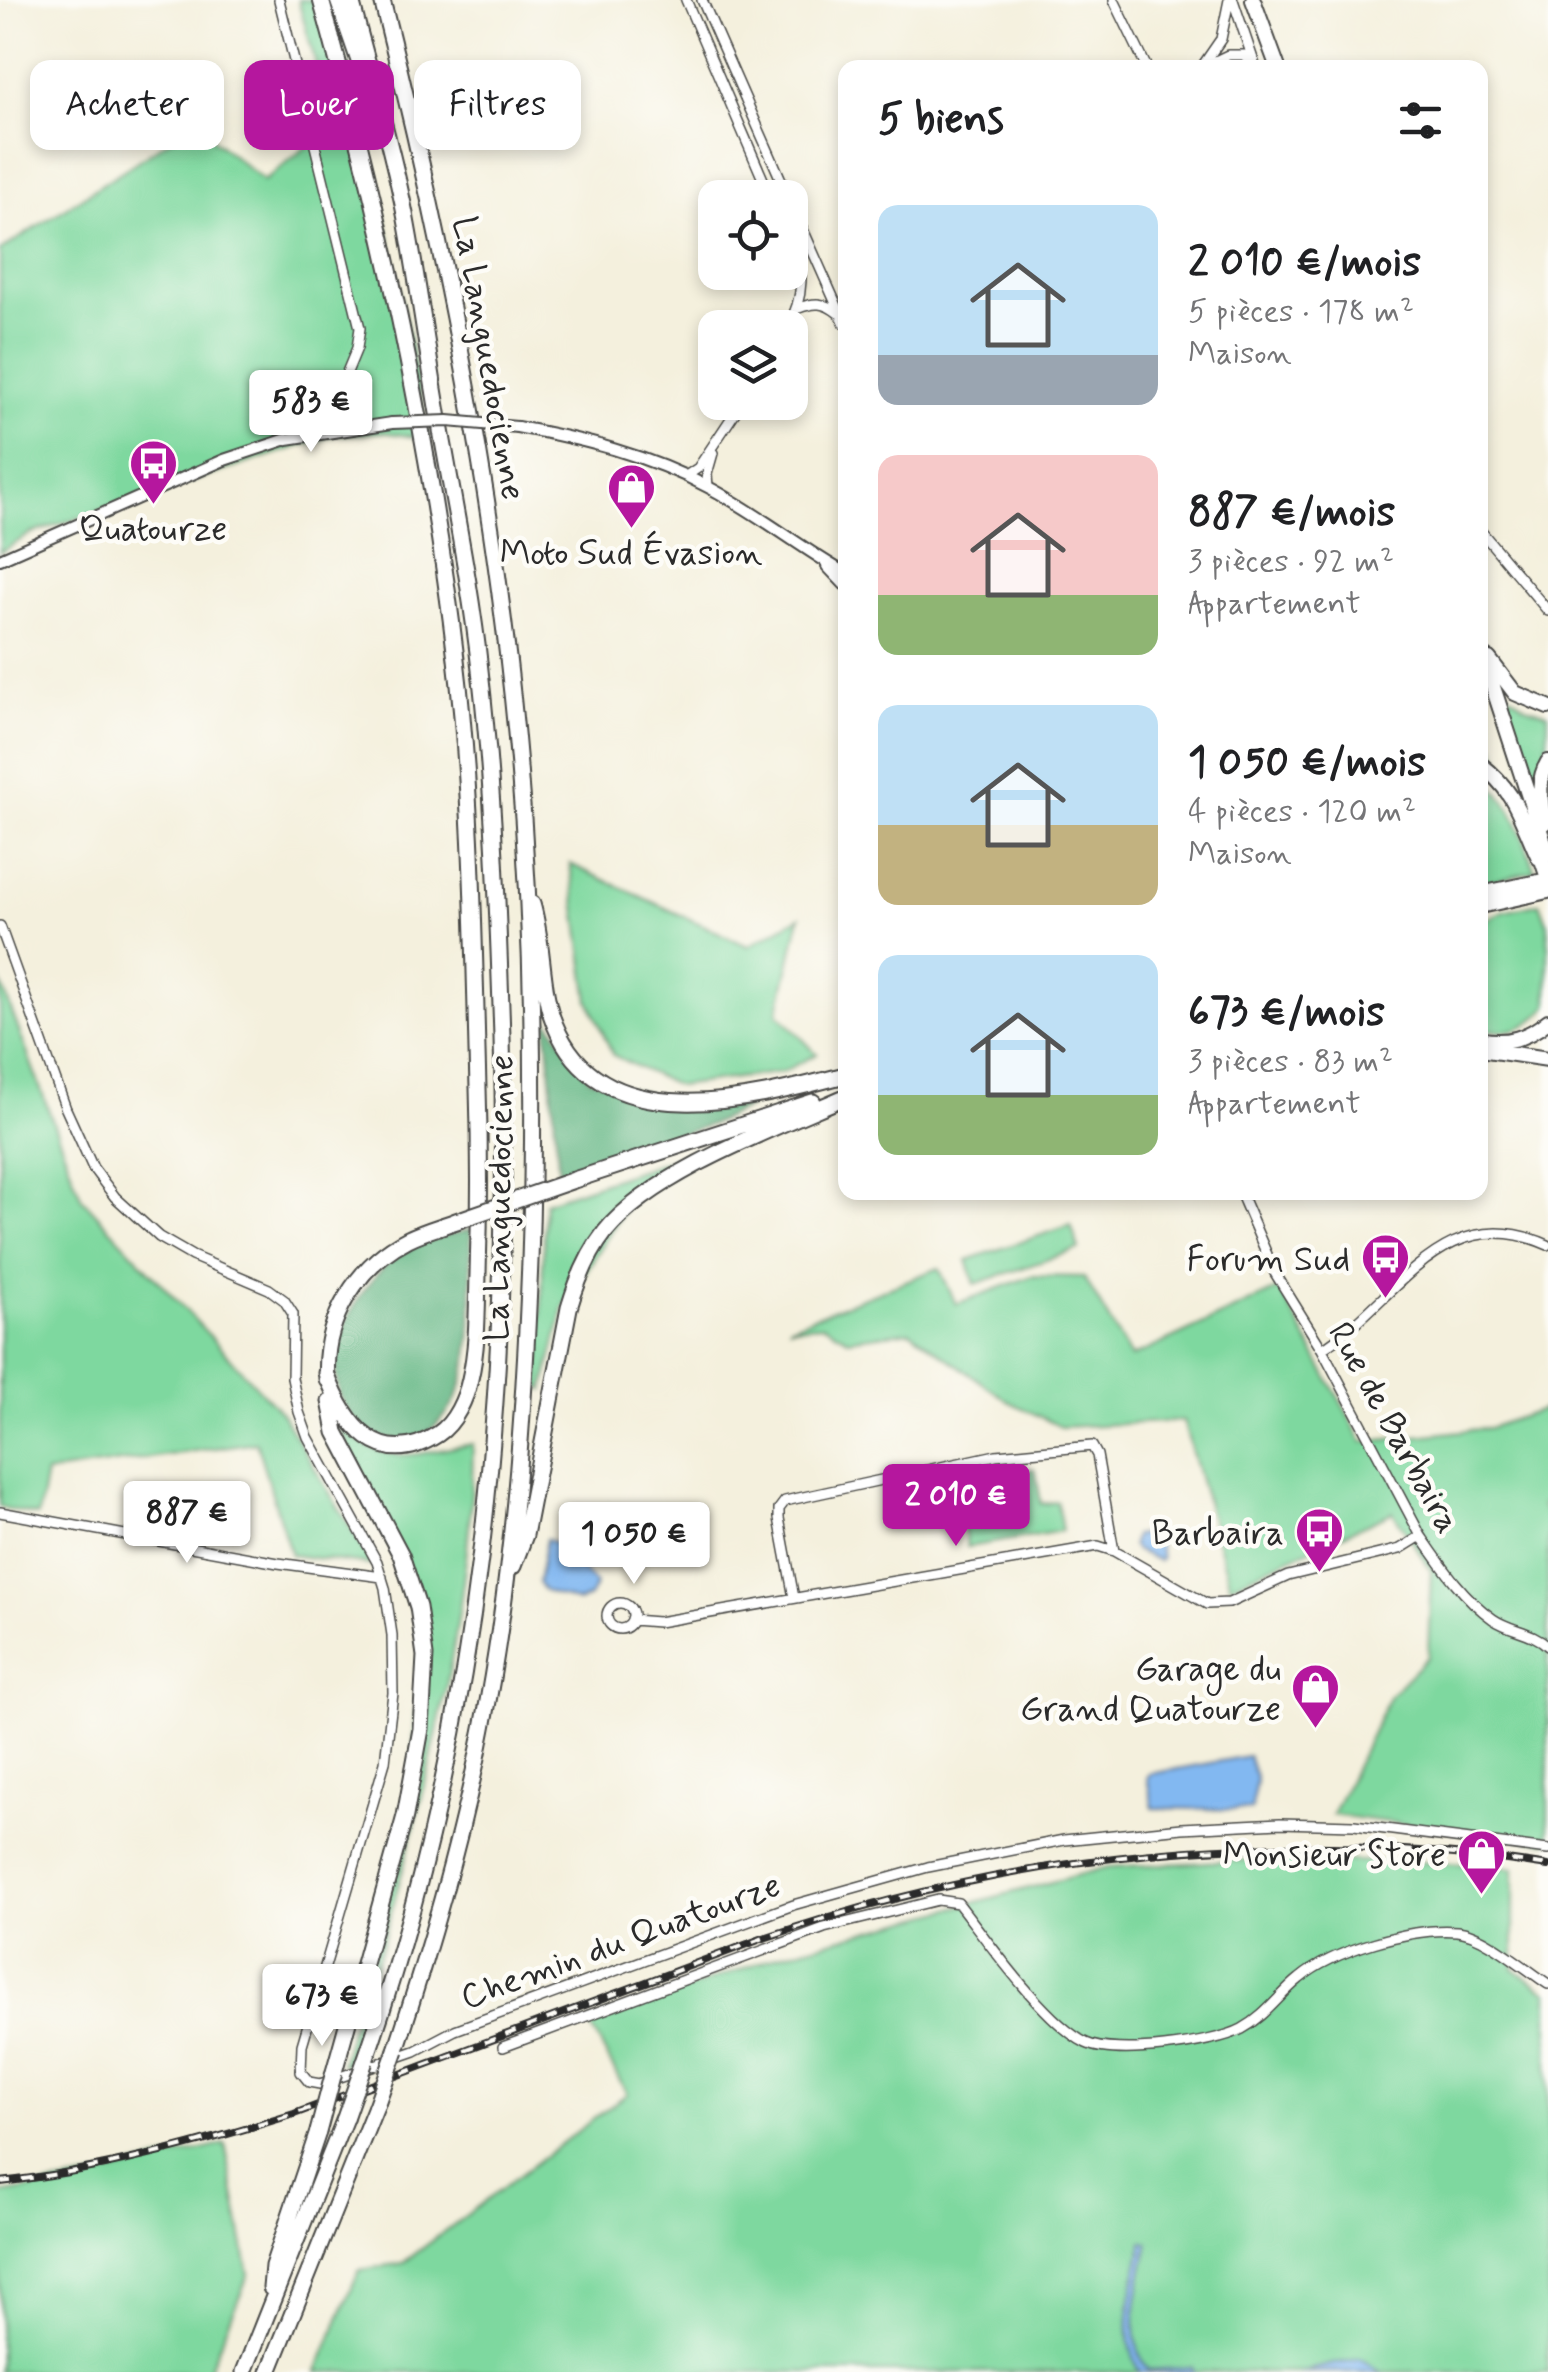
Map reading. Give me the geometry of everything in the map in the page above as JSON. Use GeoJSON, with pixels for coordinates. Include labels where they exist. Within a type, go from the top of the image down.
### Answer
{"type":"FeatureCollection","features":[{"type":"Feature","properties":{"kind":"highway"},"geometry":{"type":"LineString","coordinates":[[322,0],[369,174],[416,402],[456,661],[473,911],[481,1190],[472,1366],[464,1398],[445,1430],[418,1444],[394,1448],[373,1442],[354,1428],[338,1406],[326,1373]]}},
{"type":"Feature","properties":{"kind":"highway"},"geometry":{"type":"LineString","coordinates":[[338,0],[358,60]]}},
{"type":"Feature","properties":{"kind":"highway","name":"La Languedocienne"},"geometry":{"type":"LineString","coordinates":[[351,0],[366,60]]}},
{"type":"Feature","properties":{"kind":"highway","name":"La Languedocienne"},"geometry":{"type":"LineString","coordinates":[[270,2372],[396,2050],[443,1902],[465,1816],[484,1726],[506,1584],[520,1453],[532,1212],[526,881],[505,626],[446,274],[382,0]]}},
{"type":"Feature","properties":{"kind":"highway","name":"La Languedocienne"},"geometry":{"type":"LineString","coordinates":[[244,2372],[345,2118],[395,1975],[438,1812],[474,1619],[494,1442],[505,1182],[498,888],[480,667],[466,558],[404,210],[389,150]]}},
{"type":"Feature","properties":{"kind":"highway"},"geometry":{"type":"LineString","coordinates":[[526,881],[541,933],[548,1006],[572,1054],[592,1075],[619,1090],[652,1100],[702,1102],[756,1098],[838,1080]]}},
{"type":"Feature","properties":{"kind":"highway"},"geometry":{"type":"LineString","coordinates":[[765,1117],[838,1082]]}},
{"type":"Feature","properties":{"kind":"highway"},"geometry":{"type":"LineString","coordinates":[[269,2307],[273,2266],[318,2132],[406,1816],[421,1729],[424,1656],[418,1607],[401,1555],[336,1432],[326,1373],[329,1339],[341,1306],[360,1277],[387,1252],[410,1238],[574,1180],[838,1096]]}},
{"type":"Feature","properties":{"kind":"highway"},"geometry":{"type":"LineString","coordinates":[[506,1584],[525,1534],[569,1308],[583,1268],[603,1234],[632,1206],[666,1184],[838,1097]]}},
{"type":"Feature","properties":{"kind":"main road"},"geometry":{"type":"LineString","coordinates":[[1253,0],[1275,60]]}},
{"type":"Feature","properties":{"kind":"main road"},"geometry":{"type":"LineString","coordinates":[[1262,0],[1283,60]]}},
{"type":"Feature","properties":{"kind":"main road"},"geometry":{"type":"LineString","coordinates":[[1488,655],[1504,682],[1526,700],[1548,706]]}},
{"type":"Feature","properties":{"kind":"main road"},"geometry":{"type":"LineString","coordinates":[[1488,672],[1548,856]]}},
{"type":"Feature","properties":{"kind":"main road"},"geometry":{"type":"LineString","coordinates":[[1488,696],[1547,877]]}},
{"type":"Feature","properties":{"kind":"main road"},"geometry":{"type":"LineString","coordinates":[[1548,762],[1543,770],[1540,796],[1548,844]]}},
{"type":"Feature","properties":{"kind":"main road"},"geometry":{"type":"LineString","coordinates":[[1488,770],[1515,799],[1547,877]]}},
{"type":"Feature","properties":{"kind":"main road"},"geometry":{"type":"LineString","coordinates":[[1488,902],[1520,892],[1547,877]]}},
{"type":"Feature","properties":{"kind":"main road"},"geometry":{"type":"LineString","coordinates":[[1520,892],[1548,892]]}},
{"type":"Feature","properties":{"kind":"main road"},"geometry":{"type":"LineString","coordinates":[[1488,1039],[1513,1040],[1537,1030],[1548,1020]]}},
{"type":"Feature","properties":{"kind":"main road"},"geometry":{"type":"LineString","coordinates":[[1488,1050],[1548,1059]]}},
{"type":"Feature","properties":{"kind":"street"},"geometry":{"type":"LineString","coordinates":[[278,0],[360,328],[357,348],[338,394],[341,429]]}},
{"type":"Feature","properties":{"kind":"street"},"geometry":{"type":"LineString","coordinates":[[686,0],[763,180]]}},
{"type":"Feature","properties":{"kind":"street"},"geometry":{"type":"LineString","coordinates":[[702,0],[781,180]]}},
{"type":"Feature","properties":{"kind":"street"},"geometry":{"type":"LineString","coordinates":[[1114,0],[1143,60]]}},
{"type":"Feature","properties":{"kind":"street"},"geometry":{"type":"LineString","coordinates":[[1207,60],[1221,40],[1231,0]]}},
{"type":"Feature","properties":{"kind":"street"},"geometry":{"type":"LineString","coordinates":[[1231,0],[1253,60]]}},
{"type":"Feature","properties":{"kind":"street"},"geometry":{"type":"LineString","coordinates":[[1218,60],[1228,55],[1244,55],[1249,60]]}},
{"type":"Feature","properties":{"kind":"street"},"geometry":{"type":"LineString","coordinates":[[808,241],[838,308]]}},
{"type":"Feature","properties":{"kind":"street"},"geometry":{"type":"LineString","coordinates":[[799,290],[799,308],[827,304],[838,314]]}},
{"type":"Feature","properties":{"kind":"street"},"geometry":{"type":"LineString","coordinates":[[686,476],[716,446],[731,420]]}},
{"type":"Feature","properties":{"kind":"street"},"geometry":{"type":"LineString","coordinates":[[0,559],[224,460],[288,439],[392,423],[448,421],[573,437],[618,450],[708,486],[838,569]]}},
{"type":"Feature","properties":{"kind":"street"},"geometry":{"type":"LineString","coordinates":[[708,486],[707,474],[716,446]]}},
{"type":"Feature","properties":{"kind":"street"},"geometry":{"type":"LineString","coordinates":[[1488,540],[1548,611]]}},
{"type":"Feature","properties":{"kind":"street"},"geometry":{"type":"LineString","coordinates":[[820,558],[838,577]]}},
{"type":"Feature","properties":{"kind":"street","name":"Chemin du Quatourze"},"geometry":{"type":"LineString","coordinates":[[0,926],[66,1109],[93,1168],[116,1197],[158,1237],[269,1289],[284,1300],[293,1314],[292,1378],[299,1412],[308,1436],[378,1562],[392,1635],[393,1693],[385,1762],[302,2045],[301,2072],[309,2082],[320,2084],[415,2052],[455,2030],[793,1905],[928,1867],[1064,1840],[1280,1823],[1354,1825],[1548,1850]]}},
{"type":"Feature","properties":{"kind":"street","name":"Rue de Barbaira"},"geometry":{"type":"LineString","coordinates":[[1243,1200],[1275,1273],[1322,1349],[1421,1536],[1468,1597],[1495,1621],[1538,1637],[1548,1646]]}},
{"type":"Feature","properties":{"kind":"street"},"geometry":{"type":"LineString","coordinates":[[1322,1349],[1346,1334],[1421,1261],[1466,1238],[1517,1235],[1548,1245]]}},
{"type":"Feature","properties":{"kind":"street"},"geometry":{"type":"LineString","coordinates":[[794,1598],[779,1518],[779,1509],[785,1502],[996,1455],[1092,1446],[1097,1455],[1114,1551]]}},
{"type":"Feature","properties":{"kind":"street"},"geometry":{"type":"LineString","coordinates":[[0,1512],[278,1563],[382,1577]]}},
{"type":"Feature","properties":{"kind":"street"},"geometry":{"type":"LineString","coordinates":[[632,1620],[658,1622],[1084,1546],[1114,1551],[1207,1604],[1229,1603],[1288,1576],[1400,1549],[1421,1536]]}},
{"type":"Feature","properties":{"kind":"street"},"geometry":{"type":"LineString","coordinates":[[502,2047],[824,1928],[938,1900],[958,1903],[1051,2015],[1086,2043],[1118,2051],[1180,2044],[1239,2031],[1264,2015],[1299,1979],[1328,1959],[1422,1932],[1459,1931],[1478,1938],[1548,1984]]}},
{"type":"Feature","properties":{"kind":"green space"},"geometry":{"type":"Polygon","coordinates":[[[298,0],[330,0],[346,60],[315,60],[298,0]]]}},
{"type":"Feature","properties":{"kind":"green space"},"geometry":{"type":"Polygon","coordinates":[[[224,148],[264,181],[302,150],[369,150],[429,439],[382,432],[333,435],[30,534],[0,553],[0,251],[154,150],[224,148]]]}},
{"type":"Feature","properties":{"kind":"green space"},"geometry":{"type":"Polygon","coordinates":[[[1506,692],[1526,706],[1548,713],[1544,760],[1530,783],[1500,693],[1506,692]]]}},
{"type":"Feature","properties":{"kind":"green space"},"geometry":{"type":"Polygon","coordinates":[[[1488,731],[1503,765],[1498,767],[1488,759],[1488,731]]]}},
{"type":"Feature","properties":{"kind":"green space"},"geometry":{"type":"Polygon","coordinates":[[[1488,783],[1508,806],[1535,871],[1488,881],[1488,783]]]}},
{"type":"Feature","properties":{"kind":"green space"},"geometry":{"type":"Polygon","coordinates":[[[570,864],[748,946],[800,917],[778,1013],[817,1054],[782,1072],[677,1086],[613,1055],[589,1001],[570,864]]]}},
{"type":"Feature","properties":{"kind":"green space"},"geometry":{"type":"Polygon","coordinates":[[[1540,903],[1548,925],[1548,1006],[1518,1028],[1500,1031],[1488,1030],[1488,919],[1503,911],[1540,903]]]}},
{"type":"Feature","properties":{"kind":"green space"},"geometry":{"type":"Polygon","coordinates":[[[0,980],[81,1197],[282,1414],[373,1565],[291,1555],[256,1442],[46,1473],[38,1516],[0,1507],[0,980]]]}},
{"type":"Feature","properties":{"kind":"green space"},"geometry":{"type":"Polygon","coordinates":[[[546,1017],[589,1079],[703,1107],[751,1106],[712,1124],[559,1174],[546,1017]]]}},
{"type":"Feature","properties":{"kind":"green space"},"geometry":{"type":"Polygon","coordinates":[[[713,1145],[714,1148],[629,1202],[564,1307],[544,1390],[539,1387],[545,1202],[713,1145]]]}},
{"type":"Feature","properties":{"kind":"green space"},"geometry":{"type":"Polygon","coordinates":[[[1071,1225],[1079,1249],[975,1284],[967,1260],[1071,1225]]]}},
{"type":"Feature","properties":{"kind":"green space"},"geometry":{"type":"Polygon","coordinates":[[[471,1229],[470,1344],[457,1398],[436,1425],[423,1434],[392,1441],[376,1436],[360,1425],[345,1406],[337,1385],[336,1362],[350,1315],[362,1293],[394,1259],[421,1244],[471,1229]]]}},
{"type":"Feature","properties":{"kind":"green space"},"geometry":{"type":"Polygon","coordinates":[[[939,1268],[956,1304],[1032,1276],[1084,1277],[1131,1358],[1279,1289],[1363,1442],[1489,1428],[1548,1408],[1548,1501],[1541,1505],[1548,1518],[1548,1842],[1332,1815],[1390,1695],[1428,1657],[1431,1570],[1393,1512],[1230,1585],[1183,1421],[1061,1427],[1008,1401],[910,1331],[848,1339],[823,1325],[788,1327],[939,1268]]]}},
{"type":"Feature","properties":{"kind":"green space"},"geometry":{"type":"Polygon","coordinates":[[[337,1423],[370,1448],[385,1453],[416,1454],[473,1444],[461,1602],[448,1680],[412,1836],[347,2065],[341,2064],[409,1818],[423,1606],[337,1423]]]}},
{"type":"Feature","properties":{"kind":"green space"},"geometry":{"type":"Polygon","coordinates":[[[1035,1469],[1041,1504],[1057,1502],[1062,1531],[967,1547],[956,1483],[1035,1469]]]}},
{"type":"Feature","properties":{"kind":"green space"},"geometry":{"type":"Polygon","coordinates":[[[1266,1859],[1514,1868],[1514,1969],[1548,1992],[1548,2372],[317,2372],[359,2270],[403,2263],[627,2094],[590,2025],[782,1954],[1108,1867],[1266,1859]]]}},
{"type":"Feature","properties":{"kind":"green space"},"geometry":{"type":"Polygon","coordinates":[[[225,2144],[249,2274],[208,2372],[0,2372],[0,2194],[88,2179],[225,2144]]]}},
{"type":"Feature","properties":{"kind":"water"},"geometry":{"type":"Polygon","coordinates":[[[1156,1532],[1159,1561],[1135,1550],[1132,1544],[1134,1536],[1156,1532]]]}},
{"type":"Feature","properties":{"kind":"water"},"geometry":{"type":"Polygon","coordinates":[[[546,1539],[558,1544],[596,1584],[589,1597],[578,1602],[544,1591],[538,1583],[546,1539]]]}},
{"type":"Feature","properties":{"kind":"water"},"geometry":{"type":"Polygon","coordinates":[[[1248,1756],[1256,1780],[1251,1810],[1153,1808],[1147,1778],[1150,1774],[1248,1756]]]}},
{"type":"Feature","properties":{"kind":"water"},"geometry":{"type":"Polygon","coordinates":[[[1143,2242],[1149,2243],[1135,2326],[1141,2357],[1149,2370],[1192,2367],[1194,2372],[1141,2372],[1134,2357],[1130,2308],[1143,2242]]]}},
{"type":"Feature","properties":{"kind":"water"},"geometry":{"type":"Polygon","coordinates":[[[1360,2358],[1381,2372],[1299,2372],[1360,2358]]]}},
{"type":"Feature","properties":{"kind":"railway"},"geometry":{"type":"LineString","coordinates":[[0,2182],[148,2155],[294,2114],[761,1939],[953,1885],[1150,1854],[1249,1848],[1348,1847],[1548,1866]]}},
{"type":"Feature","properties":{"kind":"place","name":"Quatourze"},"geometry":{"type":"Point","coordinates":[153,506]}},
{"type":"Feature","properties":{"kind":"place","name":"Moto Sud Évasion"},"geometry":{"type":"Point","coordinates":[631,530]}},
{"type":"Feature","properties":{"kind":"place","name":"Forum Sud"},"geometry":{"type":"Point","coordinates":[1385,1300]}},
{"type":"Feature","properties":{"kind":"place","name":"Barbaira"},"geometry":{"type":"Point","coordinates":[1319,1574]}},
{"type":"Feature","properties":{"kind":"place","name":"Garage du Grand Quatourze"},"geometry":{"type":"Point","coordinates":[1316,1730]}},
{"type":"Feature","properties":{"kind":"place","name":"Monsieur Store"},"geometry":{"type":"Point","coordinates":[1481,1896]}}]}
